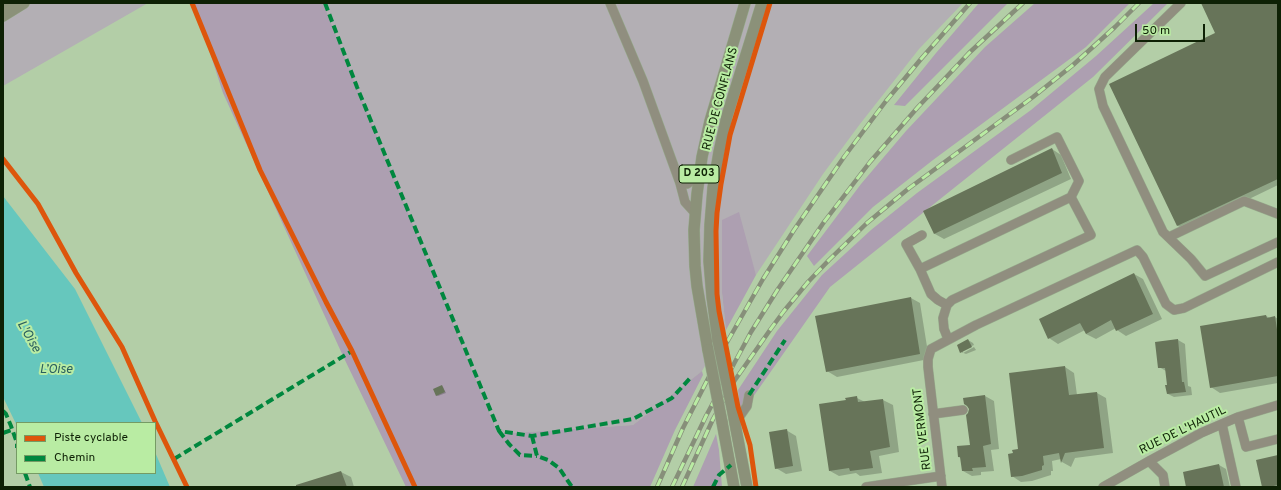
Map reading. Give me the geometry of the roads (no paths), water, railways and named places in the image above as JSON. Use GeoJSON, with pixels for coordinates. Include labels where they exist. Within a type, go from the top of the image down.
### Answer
{"type":"FeatureCollection","features":[{"type":"Feature","properties":{"kind":"main road"},"geometry":{"type":"LineString","coordinates":[[3,6],[8,3]]}},
{"type":"Feature","properties":{"kind":"main road"},"geometry":{"type":"LineString","coordinates":[[3,16],[24,3]]}},
{"type":"Feature","properties":{"kind":"main road","name":"RUE DE CONFLANS"},"geometry":{"type":"LineString","coordinates":[[734,487],[696,286],[694,249],[695,213],[706,138],[714,103],[745,3]]}},
{"type":"Feature","properties":{"kind":"main road","name":"RUE DE CONFLANS"},"geometry":{"type":"LineString","coordinates":[[747,487],[718,340],[712,297],[710,225],[719,152],[727,116],[762,3]]}},
{"type":"Feature","properties":{"kind":"street"},"geometry":{"type":"LineString","coordinates":[[610,3],[642,81],[680,183],[685,202],[695,213]]}},
{"type":"Feature","properties":{"kind":"street"},"geometry":{"type":"LineString","coordinates":[[1181,3],[1105,77],[1099,89],[1103,106],[1163,232],[1191,258],[1205,276],[1278,242]]}},
{"type":"Feature","properties":{"kind":"street"},"geometry":{"type":"LineString","coordinates":[[920,269],[1071,197],[1079,180],[1057,136],[1011,160]]}},
{"type":"Feature","properties":{"kind":"street"},"geometry":{"type":"LineString","coordinates":[[680,183],[687,184],[690,182],[701,166]]}},
{"type":"Feature","properties":{"kind":"street"},"geometry":{"type":"LineString","coordinates":[[1071,197],[1091,235],[952,300],[947,305],[943,318],[944,328],[948,340],[976,325],[1137,250],[1144,256],[1166,304],[1174,310],[1184,308],[1278,262]]}},
{"type":"Feature","properties":{"kind":"street"},"geometry":{"type":"LineString","coordinates":[[1169,237],[1244,201],[1278,214]]}},
{"type":"Feature","properties":{"kind":"street"},"geometry":{"type":"LineString","coordinates":[[922,235],[906,244],[920,269],[931,294],[947,305]]}},
{"type":"Feature","properties":{"kind":"street","name":"RUE VERMONT"},"geometry":{"type":"LineString","coordinates":[[942,487],[928,359],[931,349],[948,340]]}},
{"type":"Feature","properties":{"kind":"street"},"geometry":{"type":"LineString","coordinates":[[735,423],[747,406],[749,395]]}},
{"type":"Feature","properties":{"kind":"street","name":"RUE DE L'HAUTIL"},"geometry":{"type":"LineString","coordinates":[[1103,487],[1149,460],[1200,433],[1238,417],[1278,405]]}},
{"type":"Feature","properties":{"kind":"street"},"geometry":{"type":"LineString","coordinates":[[933,414],[963,410]]}},
{"type":"Feature","properties":{"kind":"street"},"geometry":{"type":"LineString","coordinates":[[1238,417],[1246,447],[1278,439]]}},
{"type":"Feature","properties":{"kind":"street"},"geometry":{"type":"LineString","coordinates":[[1222,424],[1236,487]]}},
{"type":"Feature","properties":{"kind":"street"},"geometry":{"type":"LineString","coordinates":[[1149,460],[1163,476],[1166,487]]}},
{"type":"Feature","properties":{"kind":"street"},"geometry":{"type":"LineString","coordinates":[[866,487],[941,476]]}},
{"type":"Feature","properties":{"kind":"water","name":"L’Oise"},"geometry":{"type":"Polygon","coordinates":[[[3,196],[75,289],[142,422],[16,422],[16,424],[3,397],[3,196]]]}},
{"type":"Feature","properties":{"kind":"water"},"geometry":{"type":"Polygon","coordinates":[[[156,454],[170,487],[44,487],[38,474],[156,474],[156,454]]]}},
{"type":"Feature","properties":{"kind":"railway"},"geometry":{"type":"LineString","coordinates":[[657,487],[683,428],[722,351],[763,279],[794,230],[844,157],[886,101],[970,3]]}},
{"type":"Feature","properties":{"kind":"railway"},"geometry":{"type":"LineString","coordinates":[[672,487],[706,416],[751,332],[778,289],[824,222],[870,162],[918,107],[969,53],[1023,3]]}},
{"type":"Feature","properties":{"kind":"railway"},"geometry":{"type":"LineString","coordinates":[[682,487],[713,419],[735,380],[784,311],[808,282],[867,223],[908,189],[1033,97],[1073,65],[1139,3]]}},
{"type":"Feature","properties":{"kind":"water label","name":"L'Oise"},"geometry":{"type":"Point","coordinates":[28,337]}}]}
